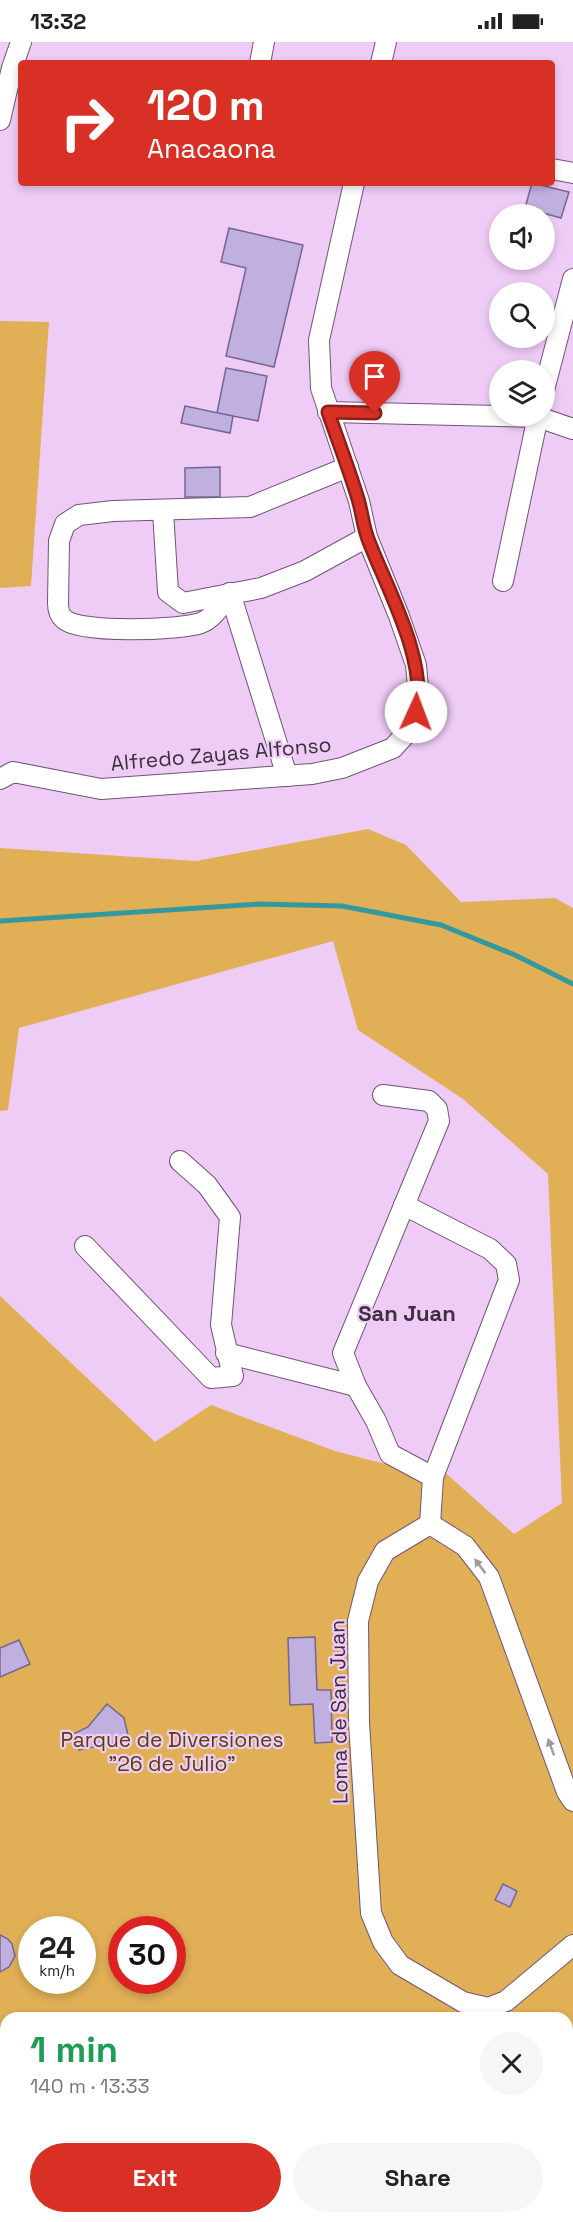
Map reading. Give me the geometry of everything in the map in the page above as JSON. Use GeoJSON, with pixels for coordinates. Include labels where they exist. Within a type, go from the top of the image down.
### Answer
{"type":"FeatureCollection","features":[{"type":"Feature","properties":{"kind":"street"},"geometry":{"type":"LineString","coordinates":[[0,120],[6,67],[21,42]]}},
{"type":"Feature","properties":{"kind":"street"},"geometry":{"type":"LineString","coordinates":[[261,60],[264,42]]}},
{"type":"Feature","properties":{"kind":"street"},"geometry":{"type":"LineString","coordinates":[[382,60],[386,42]]}},
{"type":"Feature","properties":{"kind":"street"},"geometry":{"type":"LineString","coordinates":[[555,170],[573,173]]}},
{"type":"Feature","properties":{"kind":"street","name":"Alfredo Zayas Alfonso"},"geometry":{"type":"LineString","coordinates":[[0,779],[13,772],[101,789],[322,772],[366,760],[393,748],[413,726],[419,699],[416,665],[367,537],[348,467],[321,387],[319,340],[353,186]]}},
{"type":"Feature","properties":{"kind":"street"},"geometry":{"type":"LineString","coordinates":[[552,360],[573,279]]}},
{"type":"Feature","properties":{"kind":"street"},"geometry":{"type":"LineString","coordinates":[[328,412],[489,415]]}},
{"type":"Feature","properties":{"kind":"street"},"geometry":{"type":"LineString","coordinates":[[555,422],[573,429]]}},
{"type":"Feature","properties":{"kind":"street"},"geometry":{"type":"LineString","coordinates":[[503,581],[536,426]]}},
{"type":"Feature","properties":{"kind":"street"},"geometry":{"type":"LineString","coordinates":[[230,593],[209,619],[187,626],[156,629],[111,628],[81,626],[62,619],[58,612],[58,553],[59,541],[65,524],[79,514],[250,507],[348,467]]}},
{"type":"Feature","properties":{"kind":"street"},"geometry":{"type":"LineString","coordinates":[[163,511],[168,592],[183,603],[261,588],[305,571],[367,537]]}},
{"type":"Feature","properties":{"kind":"street"},"geometry":{"type":"LineString","coordinates":[[230,593],[286,776]]}},
{"type":"Feature","properties":{"kind":"street"},"geometry":{"type":"LineString","coordinates":[[383,1095],[429,1101],[437,1109],[439,1121],[343,1353],[356,1386],[376,1421],[390,1454],[433,1478]]}},
{"type":"Feature","properties":{"kind":"street"},"geometry":{"type":"LineString","coordinates":[[85,1246],[211,1378],[233,1376],[221,1325],[230,1217],[207,1185],[180,1161]]}},
{"type":"Feature","properties":{"kind":"street"},"geometry":{"type":"LineString","coordinates":[[404,1205],[490,1249],[506,1264],[509,1280],[433,1478],[430,1524],[465,1546],[489,1577],[567,1792],[573,1801]]}},
{"type":"Feature","properties":{"kind":"street"},"geometry":{"type":"LineString","coordinates":[[226,1353],[356,1386]]}},
{"type":"Feature","properties":{"kind":"street","name":"Loma de San Juan"},"geometry":{"type":"LineString","coordinates":[[430,1524],[385,1551],[368,1581],[358,1621],[359,1723],[372,1913],[383,1942],[400,1965],[463,2002],[488,2008],[506,2001],[573,1945]]}},
{"type":"Feature","properties":{"kind":"green space"},"geometry":{"type":"Polygon","coordinates":[[[0,321],[49,322],[31,586],[0,588],[0,321]]]}},
{"type":"Feature","properties":{"kind":"green space","name":"Parque de Diversiones \"26 de Julio\""},"geometry":{"type":"Polygon","coordinates":[[[368,829],[406,845],[461,902],[555,898],[573,908],[573,2012],[0,2012],[0,1296],[155,1442],[211,1405],[335,1451],[424,1474],[422,1485],[432,1492],[440,1468],[514,1534],[562,1503],[548,1174],[463,1099],[358,1030],[333,941],[19,1028],[8,1110],[0,1111],[0,848],[196,861],[368,829]]]}},
{"type":"Feature","properties":{"kind":"building"},"geometry":{"type":"Polygon","coordinates":[[[531,186],[544,186],[569,192],[561,218],[555,216],[555,204],[526,204],[531,186]]]}},
{"type":"Feature","properties":{"kind":"building"},"geometry":{"type":"Polygon","coordinates":[[[229,228],[303,245],[274,367],[226,356],[246,268],[221,262],[229,228]]]}},
{"type":"Feature","properties":{"kind":"building"},"geometry":{"type":"Polygon","coordinates":[[[226,368],[267,376],[258,421],[217,413],[226,368]]]}},
{"type":"Feature","properties":{"kind":"building"},"geometry":{"type":"Polygon","coordinates":[[[185,406],[233,416],[230,433],[181,423],[185,406]]]}},
{"type":"Feature","properties":{"kind":"building"},"geometry":{"type":"Polygon","coordinates":[[[220,467],[220,497],[185,497],[185,468],[220,467]]]}},
{"type":"Feature","properties":{"kind":"building"},"geometry":{"type":"Polygon","coordinates":[[[315,1637],[317,1690],[331,1690],[332,1742],[315,1743],[313,1704],[290,1705],[288,1638],[315,1637]]]}},
{"type":"Feature","properties":{"kind":"building"},"geometry":{"type":"Polygon","coordinates":[[[19,1640],[30,1664],[0,1677],[0,1648],[19,1640]]]}},
{"type":"Feature","properties":{"kind":"building"},"geometry":{"type":"Polygon","coordinates":[[[107,1704],[124,1718],[129,1740],[79,1750],[71,1735],[88,1727],[107,1704]]]}},
{"type":"Feature","properties":{"kind":"building"},"geometry":{"type":"Polygon","coordinates":[[[503,1884],[517,1891],[510,1907],[495,1900],[503,1884]]]}},
{"type":"Feature","properties":{"kind":"building"},"geometry":{"type":"Polygon","coordinates":[[[0,1935],[12,1944],[15,1956],[9,1967],[0,1972],[0,1935]]]}},
{"type":"Feature","properties":{"kind":"waterway"},"geometry":{"type":"LineString","coordinates":[[0,921],[260,904],[342,906],[441,925],[515,955],[573,984]]}},
{"type":"Feature","properties":{"kind":"district","name":"San Juan"},"geometry":{"type":"Point","coordinates":[407,1313]}},
{"type":"Feature","properties":{"kind":"route"},"geometry":{"type":"LineString","coordinates":[[375,413],[328,412],[359,501],[367,537],[379,562],[416,665],[419,699],[416,712]]}}]}
